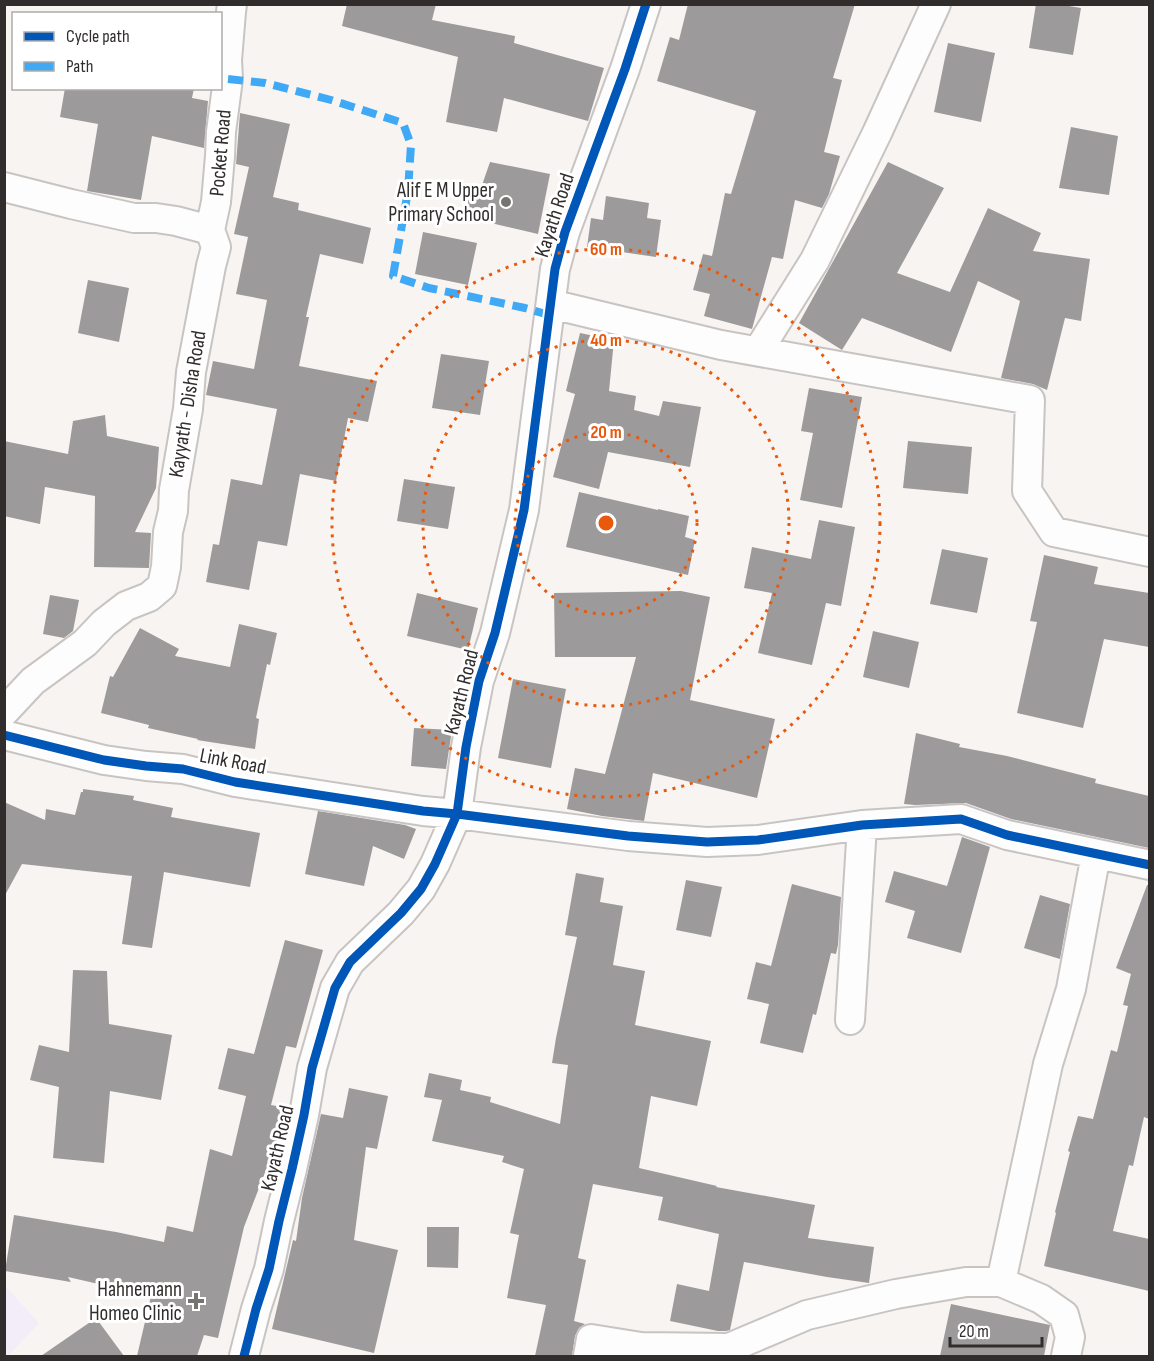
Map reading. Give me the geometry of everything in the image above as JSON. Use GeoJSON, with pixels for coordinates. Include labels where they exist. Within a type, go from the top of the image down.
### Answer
{"type":"FeatureCollection","features":[{"type":"Feature","properties":{"kind":"street","name":"Pocket Road"},"geometry":{"type":"LineString","coordinates":[[210,230],[216,202],[221,132],[228,79],[227,60],[232,4]]}},
{"type":"Feature","properties":{"kind":"street","name":"Kayath Road"},"geometry":{"type":"LineString","coordinates":[[250,1355],[256,1309],[269,1269],[312,1068],[335,988],[350,962],[401,913],[421,889],[435,864],[457,814],[466,747],[479,681],[495,633],[524,510],[555,269],[565,232],[625,69],[646,4]]}},
{"type":"Feature","properties":{"kind":"street"},"geometry":{"type":"LineString","coordinates":[[758,351],[815,260],[936,4]]}},
{"type":"Feature","properties":{"kind":"street"},"geometry":{"type":"LineString","coordinates":[[4,187],[134,218],[176,221],[210,230]]}},
{"type":"Feature","properties":{"kind":"street","name":"Kayyath - Disha Road"},"geometry":{"type":"LineString","coordinates":[[4,712],[33,681],[85,643],[104,622],[126,606],[149,597],[162,586],[193,362],[216,247],[210,230]]}},
{"type":"Feature","properties":{"kind":"street"},"geometry":{"type":"LineString","coordinates":[[551,304],[721,345],[1030,400],[1027,491],[1054,532],[1149,552]]}},
{"type":"Feature","properties":{"kind":"street","name":"Link Road"},"geometry":{"type":"LineString","coordinates":[[4,735],[104,760],[183,769],[235,782],[423,811],[628,836],[707,842],[758,840],[862,825],[961,819],[1007,835],[1149,866]]}},
{"type":"Feature","properties":{"kind":"street"},"geometry":{"type":"LineString","coordinates":[[850,1020],[862,825]]}},
{"type":"Feature","properties":{"kind":"street"},"geometry":{"type":"LineString","coordinates":[[1001,1282],[1048,1064],[1071,989],[1096,854]]}},
{"type":"Feature","properties":{"kind":"street"},"geometry":{"type":"LineString","coordinates":[[588,1356],[591,1339],[641,1347],[729,1348],[807,1314],[896,1294],[966,1282],[1001,1282],[1041,1299],[1064,1316],[1070,1337],[1066,1356]]}},
{"type":"Feature","properties":{"kind":"shaded area"},"geometry":{"type":"Polygon","coordinates":[[[4,1285],[39,1323],[8,1356],[5,1356],[4,1285]]]}},
{"type":"Feature","properties":{"kind":"building"},"geometry":{"type":"Polygon","coordinates":[[[347,4],[436,4],[432,20],[515,36],[514,43],[604,68],[588,121],[504,98],[497,132],[446,122],[458,57],[342,26],[347,4]]]}},
{"type":"Feature","properties":{"kind":"building"},"geometry":{"type":"Polygon","coordinates":[[[688,4],[855,4],[833,78],[842,80],[824,152],[840,156],[829,194],[822,208],[795,200],[783,259],[772,257],[752,329],[704,316],[710,294],[693,290],[703,254],[712,256],[725,193],[731,194],[756,111],[657,81],[670,37],[679,40],[688,4]]]}},
{"type":"Feature","properties":{"kind":"building"},"geometry":{"type":"Polygon","coordinates":[[[1036,4],[1057,4],[1081,8],[1073,55],[1029,48],[1036,4]]]}},
{"type":"Feature","properties":{"kind":"building"},"geometry":{"type":"Polygon","coordinates":[[[948,43],[995,53],[981,122],[934,112],[948,43]]]}},
{"type":"Feature","properties":{"kind":"building"},"geometry":{"type":"Polygon","coordinates":[[[65,90],[194,90],[192,98],[208,101],[204,148],[152,136],[141,200],[87,191],[98,124],[60,117],[65,90]]]}},
{"type":"Feature","properties":{"kind":"building"},"geometry":{"type":"Polygon","coordinates":[[[240,113],[290,124],[273,197],[299,203],[298,210],[371,228],[363,264],[320,254],[306,317],[309,317],[299,366],[377,381],[368,422],[348,418],[336,481],[300,474],[287,546],[258,541],[249,590],[206,582],[213,544],[219,545],[231,479],[262,485],[277,409],[206,395],[213,361],[254,369],[267,300],[236,294],[248,237],[234,234],[249,167],[236,164],[240,113]]]}},
{"type":"Feature","properties":{"kind":"building"},"geometry":{"type":"Polygon","coordinates":[[[1071,127],[1118,136],[1109,195],[1059,188],[1071,127]]]}},
{"type":"Feature","properties":{"kind":"building","name":"Alif E M Upper Primary School"},"geometry":{"type":"Polygon","coordinates":[[[490,162],[550,174],[538,234],[465,217],[471,187],[481,188],[490,162]]]}},
{"type":"Feature","properties":{"kind":"building"},"geometry":{"type":"Polygon","coordinates":[[[888,162],[944,188],[897,273],[950,292],[988,208],[1041,233],[1033,251],[1090,259],[1081,321],[1065,318],[1047,390],[1033,384],[1001,378],[1020,301],[978,281],[951,352],[862,318],[842,350],[799,323],[888,162]]]}},
{"type":"Feature","properties":{"kind":"building"},"geometry":{"type":"Polygon","coordinates":[[[606,196],[649,203],[647,218],[661,220],[656,257],[587,247],[591,218],[603,220],[606,196]]]}},
{"type":"Feature","properties":{"kind":"building"},"geometry":{"type":"Polygon","coordinates":[[[423,232],[477,243],[468,285],[415,274],[423,232]]]}},
{"type":"Feature","properties":{"kind":"building"},"geometry":{"type":"Polygon","coordinates":[[[88,280],[129,288],[119,342],[78,333],[88,280]]]}},
{"type":"Feature","properties":{"kind":"building"},"geometry":{"type":"Polygon","coordinates":[[[580,333],[614,340],[609,391],[636,396],[634,410],[659,416],[663,401],[701,407],[690,467],[608,452],[599,489],[553,477],[575,394],[566,391],[580,333]]]}},
{"type":"Feature","properties":{"kind":"building"},"geometry":{"type":"Polygon","coordinates":[[[441,354],[489,361],[480,415],[432,408],[441,354]]]}},
{"type":"Feature","properties":{"kind":"building"},"geometry":{"type":"Polygon","coordinates":[[[809,388],[862,397],[842,508],[800,500],[813,433],[801,431],[809,388]]]}},
{"type":"Feature","properties":{"kind":"building"},"geometry":{"type":"Polygon","coordinates":[[[105,415],[107,436],[159,447],[156,488],[135,532],[151,533],[149,568],[94,567],[95,496],[45,487],[40,524],[4,516],[4,441],[68,454],[73,421],[105,415]]]}},
{"type":"Feature","properties":{"kind":"building"},"geometry":{"type":"Polygon","coordinates":[[[908,441],[972,447],[968,494],[903,488],[908,441]]]}},
{"type":"Feature","properties":{"kind":"building"},"geometry":{"type":"Polygon","coordinates":[[[404,479],[455,487],[448,529],[397,521],[404,479]]]}},
{"type":"Feature","properties":{"kind":"building"},"geometry":{"type":"Polygon","coordinates":[[[579,492],[689,516],[685,537],[695,540],[688,575],[566,547],[579,492]]]}},
{"type":"Feature","properties":{"kind":"building"},"geometry":{"type":"Polygon","coordinates":[[[819,520],[855,527],[841,606],[826,603],[812,665],[758,653],[772,593],[744,588],[752,547],[811,559],[819,520]]]}},
{"type":"Feature","properties":{"kind":"building"},"geometry":{"type":"Polygon","coordinates":[[[942,549],[988,558],[977,613],[930,604],[942,549]]]}},
{"type":"Feature","properties":{"kind":"building"},"geometry":{"type":"Polygon","coordinates":[[[1044,555],[1098,567],[1094,584],[1149,593],[1149,647],[1104,639],[1083,728],[1017,713],[1037,622],[1030,621],[1044,555]]]}},
{"type":"Feature","properties":{"kind":"building"},"geometry":{"type":"Polygon","coordinates":[[[681,591],[710,597],[690,700],[775,719],[757,798],[653,773],[644,821],[567,809],[575,768],[605,774],[636,657],[555,657],[554,593],[681,591]]]}},
{"type":"Feature","properties":{"kind":"building"},"geometry":{"type":"Polygon","coordinates":[[[417,593],[478,608],[468,650],[407,636],[417,593]]]}},
{"type":"Feature","properties":{"kind":"building"},"geometry":{"type":"Polygon","coordinates":[[[50,595],[79,600],[73,631],[64,638],[43,634],[50,595]]]}},
{"type":"Feature","properties":{"kind":"building"},"geometry":{"type":"Polygon","coordinates":[[[239,624],[277,633],[270,665],[267,664],[256,718],[259,719],[255,749],[197,740],[101,713],[110,676],[113,677],[140,628],[179,649],[175,656],[230,667],[239,624]]]}},
{"type":"Feature","properties":{"kind":"building"},"geometry":{"type":"Polygon","coordinates":[[[873,631],[919,642],[909,688],[863,677],[873,631]]]}},
{"type":"Feature","properties":{"kind":"building"},"geometry":{"type":"Polygon","coordinates":[[[513,679],[566,689],[551,768],[498,758],[513,679]]]}},
{"type":"Feature","properties":{"kind":"building"},"geometry":{"type":"Polygon","coordinates":[[[414,728],[452,730],[446,769],[411,766],[414,728]]]}},
{"type":"Feature","properties":{"kind":"building"},"geometry":{"type":"Polygon","coordinates":[[[916,733],[960,744],[959,747],[1007,756],[1096,779],[1095,783],[1149,796],[1149,848],[1011,819],[966,803],[904,804],[916,733]]]}},
{"type":"Feature","properties":{"kind":"building"},"geometry":{"type":"Polygon","coordinates":[[[83,789],[134,796],[133,800],[173,808],[171,817],[260,833],[250,887],[164,872],[152,948],[122,944],[132,876],[22,864],[4,897],[4,802],[45,820],[46,809],[75,815],[83,789]]]}},
{"type":"Feature","properties":{"kind":"building"},"geometry":{"type":"Polygon","coordinates":[[[318,811],[405,825],[416,829],[404,859],[373,846],[364,886],[305,874],[318,811]]]}},
{"type":"Feature","properties":{"kind":"building"},"geometry":{"type":"Polygon","coordinates":[[[962,837],[990,847],[961,953],[907,938],[915,911],[885,902],[894,871],[947,886],[962,837]]]}},
{"type":"Feature","properties":{"kind":"building"},"geometry":{"type":"Polygon","coordinates":[[[576,873],[604,878],[600,902],[623,906],[613,965],[645,971],[635,1025],[711,1041],[697,1106],[651,1096],[639,1168],[716,1187],[815,1205],[808,1238],[874,1247],[869,1283],[744,1262],[730,1330],[718,1331],[670,1321],[677,1284],[709,1291],[719,1234],[658,1220],[663,1197],[593,1184],[578,1258],[586,1260],[574,1321],[585,1324],[579,1328],[575,1336],[572,1356],[535,1356],[546,1305],[507,1298],[519,1235],[510,1233],[524,1169],[502,1162],[504,1156],[432,1141],[442,1100],[424,1097],[429,1073],[462,1080],[460,1090],[491,1097],[490,1102],[560,1124],[568,1065],[552,1063],[577,937],[565,935],[576,873]]]}},
{"type":"Feature","properties":{"kind":"building"},"geometry":{"type":"Polygon","coordinates":[[[686,880],[722,887],[711,937],[676,930],[686,880]]]}},
{"type":"Feature","properties":{"kind":"building"},"geometry":{"type":"Polygon","coordinates":[[[792,884],[841,897],[836,954],[831,953],[816,1015],[813,1014],[803,1053],[760,1043],[769,1004],[747,999],[756,962],[771,966],[792,884]]]}},
{"type":"Feature","properties":{"kind":"building"},"geometry":{"type":"Polygon","coordinates":[[[1147,885],[1149,885],[1149,1119],[1144,1117],[1133,1166],[1129,1165],[1113,1231],[1149,1239],[1149,1291],[1044,1266],[1070,1152],[1068,1151],[1078,1116],[1093,1119],[1111,1050],[1117,1052],[1128,1006],[1123,1005],[1131,974],[1116,968],[1147,885]]]}},
{"type":"Feature","properties":{"kind":"building"},"geometry":{"type":"Polygon","coordinates":[[[1040,895],[1070,904],[1060,959],[1024,948],[1040,895]]]}},
{"type":"Feature","properties":{"kind":"building"},"geometry":{"type":"Polygon","coordinates":[[[285,940],[323,950],[296,1048],[286,1046],[271,1105],[288,1108],[286,1118],[244,1227],[218,1338],[204,1335],[197,1356],[137,1356],[151,1296],[68,1277],[71,1282],[5,1271],[14,1215],[164,1242],[167,1226],[193,1232],[210,1149],[232,1156],[246,1096],[218,1089],[228,1048],[254,1054],[285,940]]]}},
{"type":"Feature","properties":{"kind":"building"},"geometry":{"type":"Polygon","coordinates":[[[73,970],[107,971],[109,1024],[172,1035],[161,1100],[110,1091],[104,1163],[53,1158],[59,1087],[30,1080],[39,1045],[69,1052],[73,970]]]}},
{"type":"Feature","properties":{"kind":"building"},"geometry":{"type":"Polygon","coordinates":[[[349,1088],[388,1096],[377,1149],[366,1147],[354,1240],[398,1250],[374,1353],[272,1329],[293,1240],[296,1241],[302,1198],[321,1114],[343,1118],[349,1088]]]}},
{"type":"Feature","properties":{"kind":"building"},"geometry":{"type":"Polygon","coordinates":[[[427,1227],[459,1227],[458,1268],[427,1267],[427,1227]]]}},
{"type":"Feature","properties":{"kind":"building"},"geometry":{"type":"Polygon","coordinates":[[[951,1304],[1050,1325],[1044,1356],[940,1356],[951,1304]]]}},
{"type":"Feature","properties":{"kind":"building"},"geometry":{"type":"Polygon","coordinates":[[[96,1318],[124,1356],[41,1356],[96,1318]]]}},
{"type":"Feature","properties":{"kind":"marked path"},"geometry":{"type":"LineString","coordinates":[[228,79],[265,83],[331,100],[403,123],[411,145],[408,191],[393,276],[429,288],[549,315]]}},
{"type":"Feature","properties":{"kind":"cycle path"},"geometry":{"type":"LineString","coordinates":[[244,1356],[269,1269],[304,1115],[312,1068],[335,988],[350,962],[401,913],[421,889],[435,864],[457,814],[466,747],[479,681],[495,633],[524,510],[555,269],[565,232],[625,69],[646,4]]}},
{"type":"Feature","properties":{"kind":"cycle path"},"geometry":{"type":"LineString","coordinates":[[4,735],[104,760],[183,769],[235,782],[423,811],[628,836],[707,842],[758,840],[862,825],[961,819],[1007,835],[1150,865]]}},
{"type":"Feature","properties":{"kind":"place","name":"Alif E M Upper Primary School"},"geometry":{"type":"Point","coordinates":[506,202]}},
{"type":"Feature","properties":{"kind":"place","name":"Hahnemann Homeo Clinic"},"geometry":{"type":"Point","coordinates":[196,1301]}}]}
